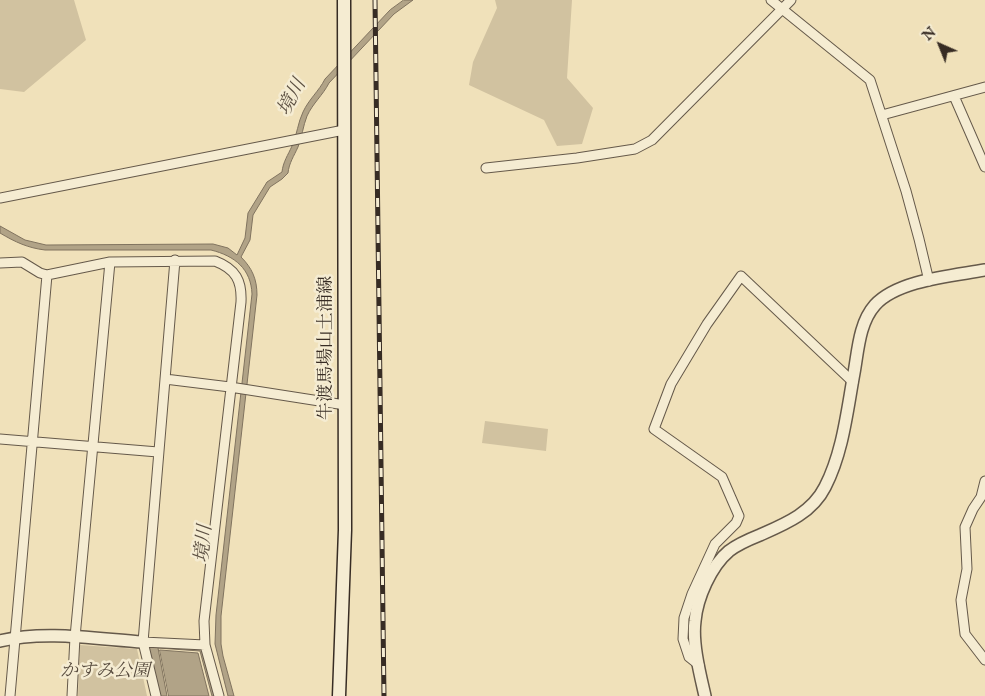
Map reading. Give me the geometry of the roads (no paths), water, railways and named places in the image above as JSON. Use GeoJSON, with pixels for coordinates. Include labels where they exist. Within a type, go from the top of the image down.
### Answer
{"type":"FeatureCollection","features":[{"type":"Feature","properties":{"kind":"main road","name":"牛渡馬場山土浦線"},"geometry":{"type":"LineString","coordinates":[[339,696],[345,530],[344,0]]}},
{"type":"Feature","properties":{"kind":"street"},"geometry":{"type":"LineString","coordinates":[[771,0],[870,80],[919,239],[929,281]]}},
{"type":"Feature","properties":{"kind":"street"},"geometry":{"type":"LineString","coordinates":[[486,168],[577,158],[636,149],[652,140],[791,0]]}},
{"type":"Feature","properties":{"kind":"street"},"geometry":{"type":"LineString","coordinates":[[882,115],[985,88]]}},
{"type":"Feature","properties":{"kind":"street"},"geometry":{"type":"LineString","coordinates":[[954,96],[985,167]]}},
{"type":"Feature","properties":{"kind":"street"},"geometry":{"type":"LineString","coordinates":[[0,198],[344,130]]}},
{"type":"Feature","properties":{"kind":"street"},"geometry":{"type":"LineString","coordinates":[[156,696],[143,642],[175,260]]}},
{"type":"Feature","properties":{"kind":"street"},"geometry":{"type":"LineString","coordinates":[[0,263],[22,262],[47,275],[110,262],[215,261],[229,268],[240,282],[241,302],[204,621],[205,645],[219,696]]}},
{"type":"Feature","properties":{"kind":"street"},"geometry":{"type":"LineString","coordinates":[[72,696],[75,637],[110,262]]}},
{"type":"Feature","properties":{"kind":"street"},"geometry":{"type":"LineString","coordinates":[[705,696],[695,640],[695,621],[700,599],[720,560],[730,550],[804,512],[824,490],[837,457],[862,329],[870,311],[882,298],[900,288],[985,270]]}},
{"type":"Feature","properties":{"kind":"street"},"geometry":{"type":"LineString","coordinates":[[10,696],[47,275]]}},
{"type":"Feature","properties":{"kind":"street"},"geometry":{"type":"LineString","coordinates":[[699,665],[689,657],[683,639],[684,618],[692,594],[715,544],[736,523],[740,516],[722,477],[654,429],[671,384],[707,324],[741,276],[853,382]]}},
{"type":"Feature","properties":{"kind":"street"},"geometry":{"type":"LineString","coordinates":[[165,379],[345,405]]}},
{"type":"Feature","properties":{"kind":"street"},"geometry":{"type":"LineString","coordinates":[[0,439],[32,440],[158,452]]}},
{"type":"Feature","properties":{"kind":"street"},"geometry":{"type":"LineString","coordinates":[[985,481],[981,497],[965,527],[967,569],[961,600],[965,634],[985,660]]}},
{"type":"Feature","properties":{"kind":"street"},"geometry":{"type":"LineString","coordinates":[[0,641],[35,636],[205,645]]}},
{"type":"Feature","properties":{"kind":"railway"},"geometry":{"type":"LineString","coordinates":[[375,0],[384,696]]}},
{"type":"Feature","properties":{"kind":"water label","name":"境川"},"geometry":{"type":"Point","coordinates":[293,98]}},
{"type":"Feature","properties":{"kind":"water label","name":"境川"},"geometry":{"type":"Point","coordinates":[205,544]}},
{"type":"Feature","properties":{"kind":"park label","name":"かすみ公園"},"geometry":{"type":"Point","coordinates":[105,672]}}]}
